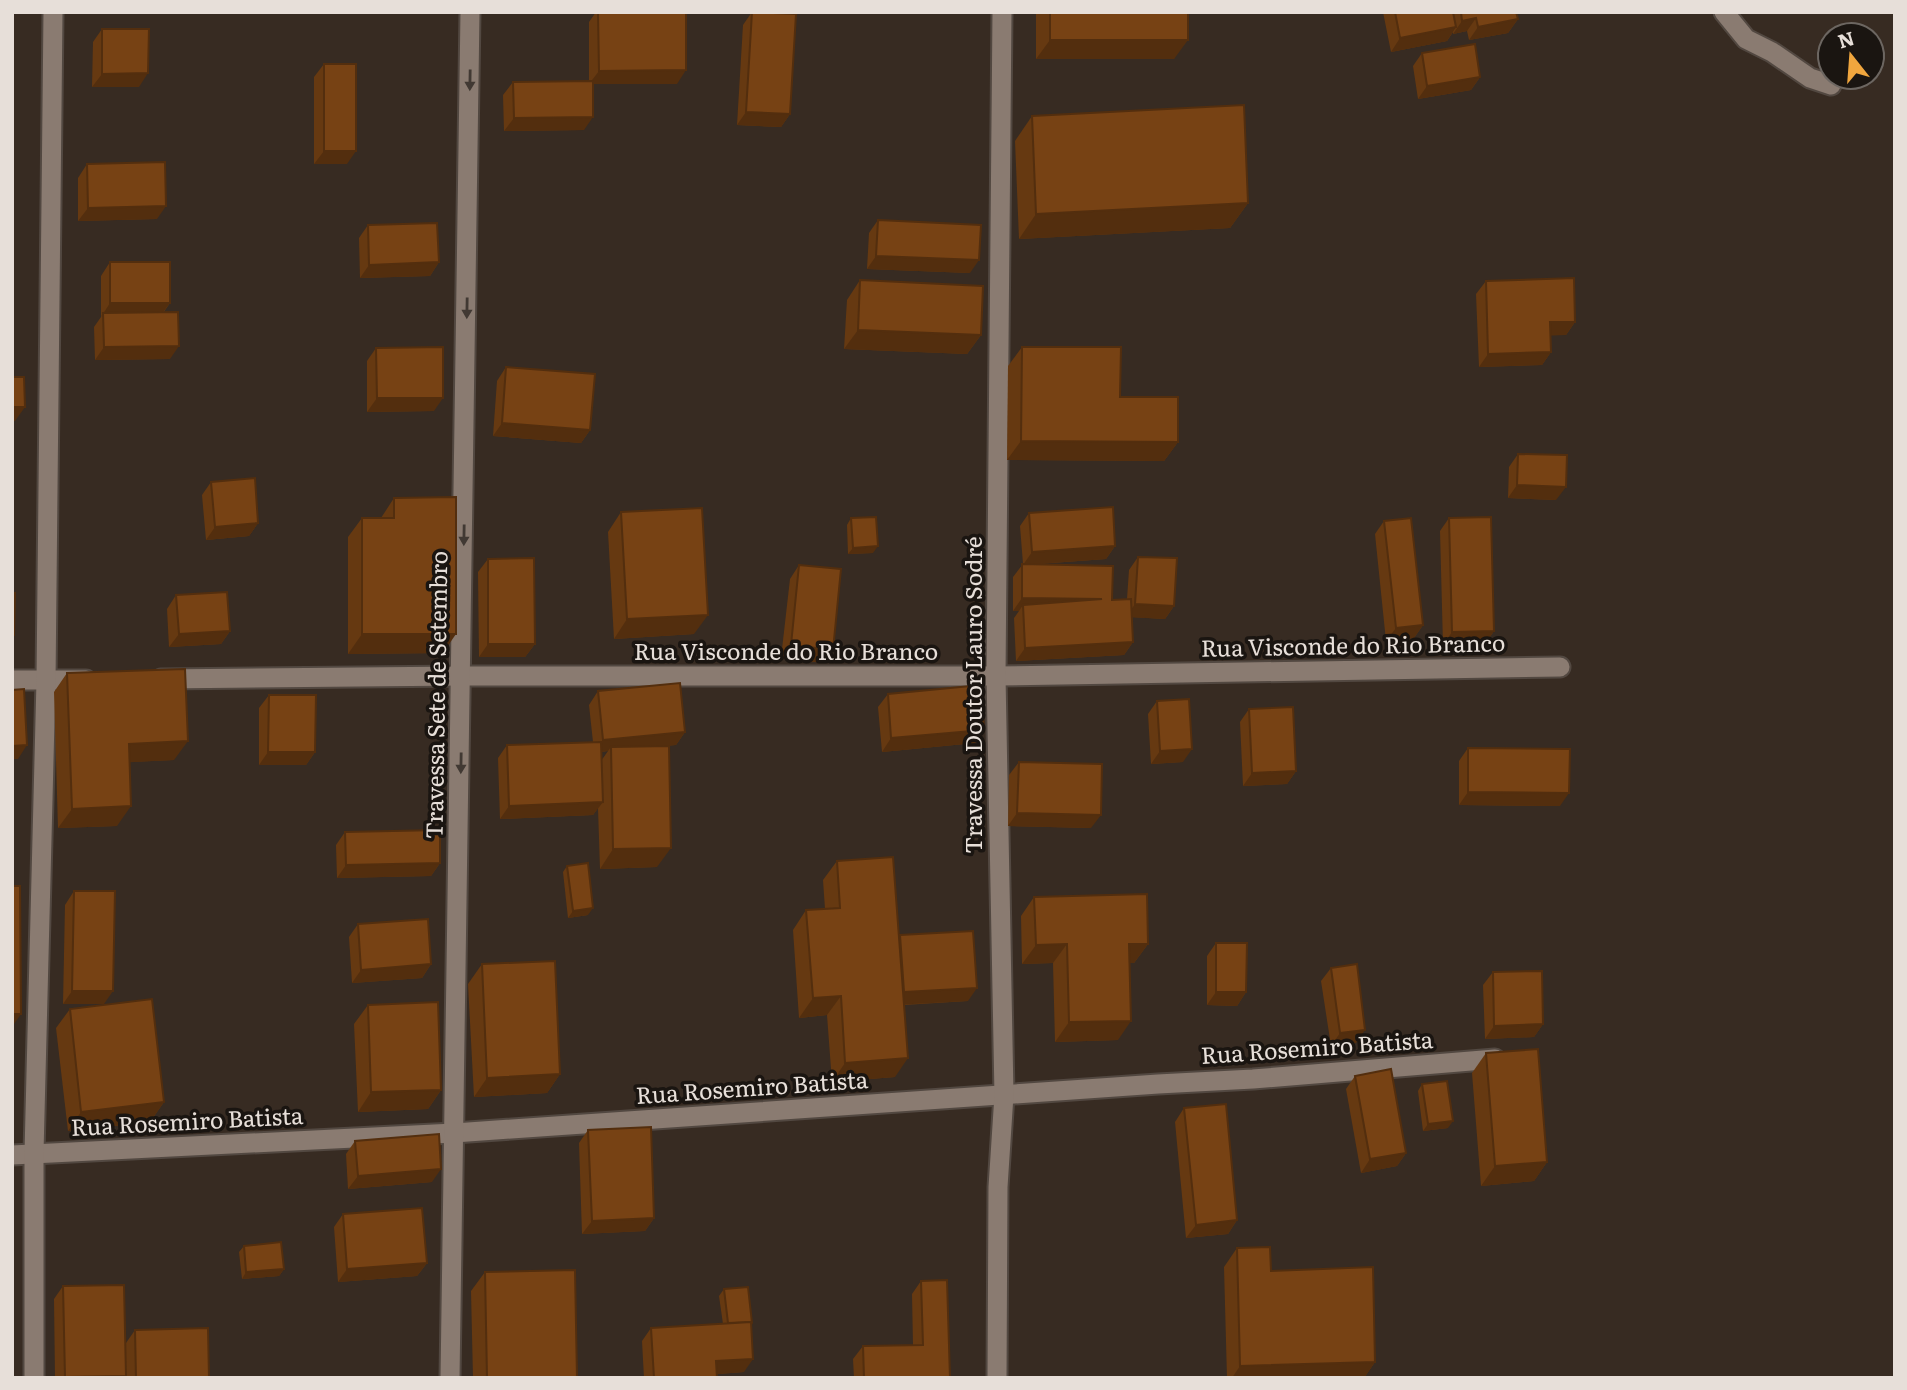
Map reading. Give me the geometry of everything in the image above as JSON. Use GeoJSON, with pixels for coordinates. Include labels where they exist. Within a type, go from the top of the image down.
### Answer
{"type":"FeatureCollection","features":[{"type":"Feature","properties":{"kind":"street"},"geometry":{"type":"LineString","coordinates":[[34,1378],[34,1153],[46,681],[53,12]]}},
{"type":"Feature","properties":{"kind":"street","name":"Travessa Sete de Setembro"},"geometry":{"type":"LineString","coordinates":[[450,1378],[470,12]]}},
{"type":"Feature","properties":{"kind":"street","name":"Travessa Doutor Lauro Sodré"},"geometry":{"type":"LineString","coordinates":[[997,1378],[999,1187],[1004,1095],[996,676],[1002,12]]}},
{"type":"Feature","properties":{"kind":"street"},"geometry":{"type":"LineString","coordinates":[[1724,12],[1746,39],[1816,80]]}},
{"type":"Feature","properties":{"kind":"street","name":"Rua Visconde do Rio Branco"},"geometry":{"type":"LineString","coordinates":[[143,680],[462,676],[996,676],[1560,667]]}},
{"type":"Feature","properties":{"kind":"street"},"geometry":{"type":"LineString","coordinates":[[12,680],[102,680]]}},
{"type":"Feature","properties":{"kind":"street","name":"Rua Rosemiro Batista"},"geometry":{"type":"LineString","coordinates":[[12,1155],[454,1133],[1253,1079],[1494,1059]]}},
{"type":"Feature","properties":{"kind":"building"},"geometry":{"type":"Polygon","coordinates":[[[598,12],[686,12],[686,70],[599,71],[598,12]]]}},
{"type":"Feature","properties":{"kind":"building"},"geometry":{"type":"Polygon","coordinates":[[[752,12],[796,14],[790,114],[746,112],[752,12]]]}},
{"type":"Feature","properties":{"kind":"building"},"geometry":{"type":"Polygon","coordinates":[[[1050,12],[1188,12],[1188,40],[1050,40],[1050,12]]]}},
{"type":"Feature","properties":{"kind":"building"},"geometry":{"type":"Polygon","coordinates":[[[1395,12],[1453,12],[1456,27],[1400,38],[1395,12]]]}},
{"type":"Feature","properties":{"kind":"building"},"geometry":{"type":"Polygon","coordinates":[[[1461,12],[1516,12],[1518,19],[1478,27],[1476,18],[1462,21],[1461,12]]]}},
{"type":"Feature","properties":{"kind":"building"},"geometry":{"type":"Polygon","coordinates":[[[102,29],[149,29],[148,73],[102,74],[102,29]]]}},
{"type":"Feature","properties":{"kind":"building"},"geometry":{"type":"Polygon","coordinates":[[[1475,44],[1480,77],[1427,86],[1422,53],[1475,44]]]}},
{"type":"Feature","properties":{"kind":"building"},"geometry":{"type":"Polygon","coordinates":[[[324,64],[356,64],[356,151],[324,151],[324,64]]]}},
{"type":"Feature","properties":{"kind":"building"},"geometry":{"type":"Polygon","coordinates":[[[593,81],[593,117],[514,118],[513,82],[593,81]]]}},
{"type":"Feature","properties":{"kind":"building"},"geometry":{"type":"Polygon","coordinates":[[[1244,105],[1248,203],[1036,214],[1032,116],[1244,105]]]}},
{"type":"Feature","properties":{"kind":"building"},"geometry":{"type":"Polygon","coordinates":[[[165,162],[166,206],[88,208],[87,164],[165,162]]]}},
{"type":"Feature","properties":{"kind":"building"},"geometry":{"type":"Polygon","coordinates":[[[878,220],[981,225],[979,260],[876,256],[878,220]]]}},
{"type":"Feature","properties":{"kind":"building"},"geometry":{"type":"Polygon","coordinates":[[[437,223],[439,262],[369,265],[368,225],[437,223]]]}},
{"type":"Feature","properties":{"kind":"building"},"geometry":{"type":"Polygon","coordinates":[[[110,262],[170,262],[170,303],[110,303],[110,262]]]}},
{"type":"Feature","properties":{"kind":"building"},"geometry":{"type":"Polygon","coordinates":[[[1574,278],[1575,322],[1550,322],[1551,352],[1488,354],[1486,281],[1574,278]]]}},
{"type":"Feature","properties":{"kind":"building"},"geometry":{"type":"Polygon","coordinates":[[[860,280],[983,286],[981,335],[858,330],[860,280]]]}},
{"type":"Feature","properties":{"kind":"building"},"geometry":{"type":"Polygon","coordinates":[[[178,312],[179,346],[104,347],[103,313],[178,312]]]}},
{"type":"Feature","properties":{"kind":"building"},"geometry":{"type":"Polygon","coordinates":[[[443,347],[443,398],[377,398],[376,348],[443,347]]]}},
{"type":"Feature","properties":{"kind":"building"},"geometry":{"type":"Polygon","coordinates":[[[1022,347],[1121,347],[1120,397],[1178,397],[1178,442],[1021,441],[1022,347]]]}},
{"type":"Feature","properties":{"kind":"building"},"geometry":{"type":"Polygon","coordinates":[[[506,367],[595,374],[590,430],[502,423],[506,367]]]}},
{"type":"Feature","properties":{"kind":"building"},"geometry":{"type":"Polygon","coordinates":[[[12,377],[24,377],[25,407],[12,407],[12,377]]]}},
{"type":"Feature","properties":{"kind":"building"},"geometry":{"type":"Polygon","coordinates":[[[1518,454],[1567,455],[1566,487],[1517,485],[1518,454]]]}},
{"type":"Feature","properties":{"kind":"building"},"geometry":{"type":"Polygon","coordinates":[[[255,478],[258,523],[215,527],[211,482],[255,478]]]}},
{"type":"Feature","properties":{"kind":"building"},"geometry":{"type":"Polygon","coordinates":[[[456,497],[456,634],[362,634],[362,518],[394,518],[394,498],[456,497]]]}},
{"type":"Feature","properties":{"kind":"building"},"geometry":{"type":"Polygon","coordinates":[[[1113,507],[1115,546],[1032,552],[1029,513],[1113,507]]]}},
{"type":"Feature","properties":{"kind":"building"},"geometry":{"type":"Polygon","coordinates":[[[702,508],[708,615],[627,619],[621,512],[702,508]]]}},
{"type":"Feature","properties":{"kind":"building"},"geometry":{"type":"Polygon","coordinates":[[[876,517],[878,546],[853,548],[851,518],[876,517]]]}},
{"type":"Feature","properties":{"kind":"building"},"geometry":{"type":"Polygon","coordinates":[[[1491,517],[1494,631],[1452,632],[1449,518],[1491,517]]]}},
{"type":"Feature","properties":{"kind":"building"},"geometry":{"type":"Polygon","coordinates":[[[1411,518],[1423,625],[1396,628],[1384,521],[1411,518]]]}},
{"type":"Feature","properties":{"kind":"building"},"geometry":{"type":"Polygon","coordinates":[[[1138,557],[1177,558],[1174,606],[1135,604],[1138,557]]]}},
{"type":"Feature","properties":{"kind":"building"},"geometry":{"type":"Polygon","coordinates":[[[534,558],[535,644],[488,644],[488,559],[534,558]]]}},
{"type":"Feature","properties":{"kind":"building"},"geometry":{"type":"Polygon","coordinates":[[[1022,564],[1113,566],[1112,600],[1131,599],[1133,642],[1025,648],[1023,605],[1102,599],[1022,598],[1022,564]]]}},
{"type":"Feature","properties":{"kind":"building"},"geometry":{"type":"Polygon","coordinates":[[[799,565],[841,569],[833,650],[791,645],[799,565]]]}},
{"type":"Feature","properties":{"kind":"building"},"geometry":{"type":"Polygon","coordinates":[[[227,592],[230,631],[179,634],[176,595],[227,592]]]}},
{"type":"Feature","properties":{"kind":"building"},"geometry":{"type":"Polygon","coordinates":[[[12,593],[15,593],[14,635],[12,635],[12,593]]]}},
{"type":"Feature","properties":{"kind":"building"},"geometry":{"type":"Polygon","coordinates":[[[185,669],[188,741],[129,744],[131,806],[72,809],[67,673],[185,669]]]}},
{"type":"Feature","properties":{"kind":"building"},"geometry":{"type":"Polygon","coordinates":[[[680,683],[685,732],[603,740],[598,691],[680,683]]]}},
{"type":"Feature","properties":{"kind":"building"},"geometry":{"type":"Polygon","coordinates":[[[981,685],[984,730],[891,738],[888,694],[981,685]]]}},
{"type":"Feature","properties":{"kind":"building"},"geometry":{"type":"Polygon","coordinates":[[[24,689],[27,745],[12,746],[12,690],[24,689]]]}},
{"type":"Feature","properties":{"kind":"building"},"geometry":{"type":"Polygon","coordinates":[[[269,695],[316,695],[315,752],[268,752],[269,695]]]}},
{"type":"Feature","properties":{"kind":"building"},"geometry":{"type":"Polygon","coordinates":[[[1189,699],[1192,749],[1160,751],[1157,701],[1189,699]]]}},
{"type":"Feature","properties":{"kind":"building"},"geometry":{"type":"Polygon","coordinates":[[[1293,707],[1296,771],[1252,773],[1249,709],[1293,707]]]}},
{"type":"Feature","properties":{"kind":"building"},"geometry":{"type":"Polygon","coordinates":[[[601,742],[603,802],[509,806],[507,745],[601,742]]]}},
{"type":"Feature","properties":{"kind":"building"},"geometry":{"type":"Polygon","coordinates":[[[669,746],[671,848],[613,849],[611,747],[669,746]]]}},
{"type":"Feature","properties":{"kind":"building"},"geometry":{"type":"Polygon","coordinates":[[[1468,748],[1570,749],[1569,793],[1468,792],[1468,748]]]}},
{"type":"Feature","properties":{"kind":"building"},"geometry":{"type":"Polygon","coordinates":[[[1019,762],[1102,764],[1101,815],[1017,813],[1019,762]]]}},
{"type":"Feature","properties":{"kind":"building"},"geometry":{"type":"Polygon","coordinates":[[[440,830],[440,863],[346,865],[345,832],[440,830]]]}},
{"type":"Feature","properties":{"kind":"building"},"geometry":{"type":"Polygon","coordinates":[[[893,857],[908,1058],[845,1063],[841,996],[813,998],[806,910],[840,908],[837,861],[893,857]]]}},
{"type":"Feature","properties":{"kind":"building"},"geometry":{"type":"Polygon","coordinates":[[[588,863],[593,908],[573,911],[567,866],[588,863]]]}},
{"type":"Feature","properties":{"kind":"building"},"geometry":{"type":"Polygon","coordinates":[[[12,886],[20,886],[21,1014],[12,1014],[12,886]]]}},
{"type":"Feature","properties":{"kind":"building"},"geometry":{"type":"Polygon","coordinates":[[[74,891],[115,891],[113,991],[72,991],[74,891]]]}},
{"type":"Feature","properties":{"kind":"building"},"geometry":{"type":"Polygon","coordinates":[[[1147,894],[1148,944],[1129,944],[1131,1021],[1069,1022],[1067,944],[1036,945],[1034,897],[1147,894]]]}},
{"type":"Feature","properties":{"kind":"building"},"geometry":{"type":"Polygon","coordinates":[[[428,919],[431,964],[361,970],[358,924],[428,919]]]}},
{"type":"Feature","properties":{"kind":"building"},"geometry":{"type":"Polygon","coordinates":[[[973,931],[977,988],[904,992],[900,935],[973,931]]]}},
{"type":"Feature","properties":{"kind":"building"},"geometry":{"type":"Polygon","coordinates":[[[1216,943],[1247,943],[1246,992],[1216,992],[1216,943]]]}},
{"type":"Feature","properties":{"kind":"building"},"geometry":{"type":"Polygon","coordinates":[[[555,961],[560,1074],[487,1078],[482,964],[555,961]]]}},
{"type":"Feature","properties":{"kind":"building"},"geometry":{"type":"Polygon","coordinates":[[[1357,964],[1365,1030],[1340,1033],[1331,968],[1357,964]]]}},
{"type":"Feature","properties":{"kind":"building"},"geometry":{"type":"Polygon","coordinates":[[[1542,971],[1543,1024],[1494,1026],[1493,972],[1542,971]]]}},
{"type":"Feature","properties":{"kind":"building"},"geometry":{"type":"Polygon","coordinates":[[[152,999],[164,1102],[81,1112],[70,1009],[152,999]]]}},
{"type":"Feature","properties":{"kind":"building"},"geometry":{"type":"Polygon","coordinates":[[[438,1002],[441,1090],[371,1092],[368,1005],[438,1002]]]}},
{"type":"Feature","properties":{"kind":"building"},"geometry":{"type":"Polygon","coordinates":[[[1538,1049],[1547,1162],[1495,1166],[1486,1053],[1538,1049]]]}},
{"type":"Feature","properties":{"kind":"building"},"geometry":{"type":"Polygon","coordinates":[[[1391,1069],[1406,1153],[1370,1159],[1355,1076],[1391,1069]]]}},
{"type":"Feature","properties":{"kind":"building"},"geometry":{"type":"Polygon","coordinates":[[[1447,1081],[1453,1121],[1428,1124],[1422,1084],[1447,1081]]]}},
{"type":"Feature","properties":{"kind":"building"},"geometry":{"type":"Polygon","coordinates":[[[1226,1104],[1237,1220],[1196,1225],[1184,1108],[1226,1104]]]}},
{"type":"Feature","properties":{"kind":"building"},"geometry":{"type":"Polygon","coordinates":[[[651,1127],[654,1218],[592,1221],[588,1130],[651,1127]]]}},
{"type":"Feature","properties":{"kind":"building"},"geometry":{"type":"Polygon","coordinates":[[[439,1134],[441,1169],[358,1176],[355,1141],[439,1134]]]}},
{"type":"Feature","properties":{"kind":"building"},"geometry":{"type":"Polygon","coordinates":[[[422,1208],[427,1263],[347,1269],[343,1214],[422,1208]]]}},
{"type":"Feature","properties":{"kind":"building"},"geometry":{"type":"Polygon","coordinates":[[[281,1242],[284,1269],[246,1272],[244,1246],[281,1242]]]}},
{"type":"Feature","properties":{"kind":"building"},"geometry":{"type":"Polygon","coordinates":[[[1270,1247],[1271,1271],[1373,1267],[1375,1362],[1240,1366],[1237,1248],[1270,1247]]]}},
{"type":"Feature","properties":{"kind":"building"},"geometry":{"type":"Polygon","coordinates":[[[575,1270],[577,1378],[487,1378],[485,1272],[575,1270]]]}},
{"type":"Feature","properties":{"kind":"building"},"geometry":{"type":"Polygon","coordinates":[[[947,1280],[950,1378],[864,1378],[863,1346],[923,1345],[921,1281],[947,1280]]]}},
{"type":"Feature","properties":{"kind":"building"},"geometry":{"type":"Polygon","coordinates":[[[124,1285],[126,1376],[65,1377],[63,1286],[124,1285]]]}},
{"type":"Feature","properties":{"kind":"building"},"geometry":{"type":"Polygon","coordinates":[[[748,1287],[752,1323],[728,1323],[724,1289],[748,1287]]]}},
{"type":"Feature","properties":{"kind":"building"},"geometry":{"type":"Polygon","coordinates":[[[751,1322],[753,1359],[716,1361],[717,1378],[654,1378],[651,1328],[751,1322]]]}},
{"type":"Feature","properties":{"kind":"building"},"geometry":{"type":"Polygon","coordinates":[[[208,1328],[209,1378],[136,1378],[135,1330],[208,1328]]]}}]}
